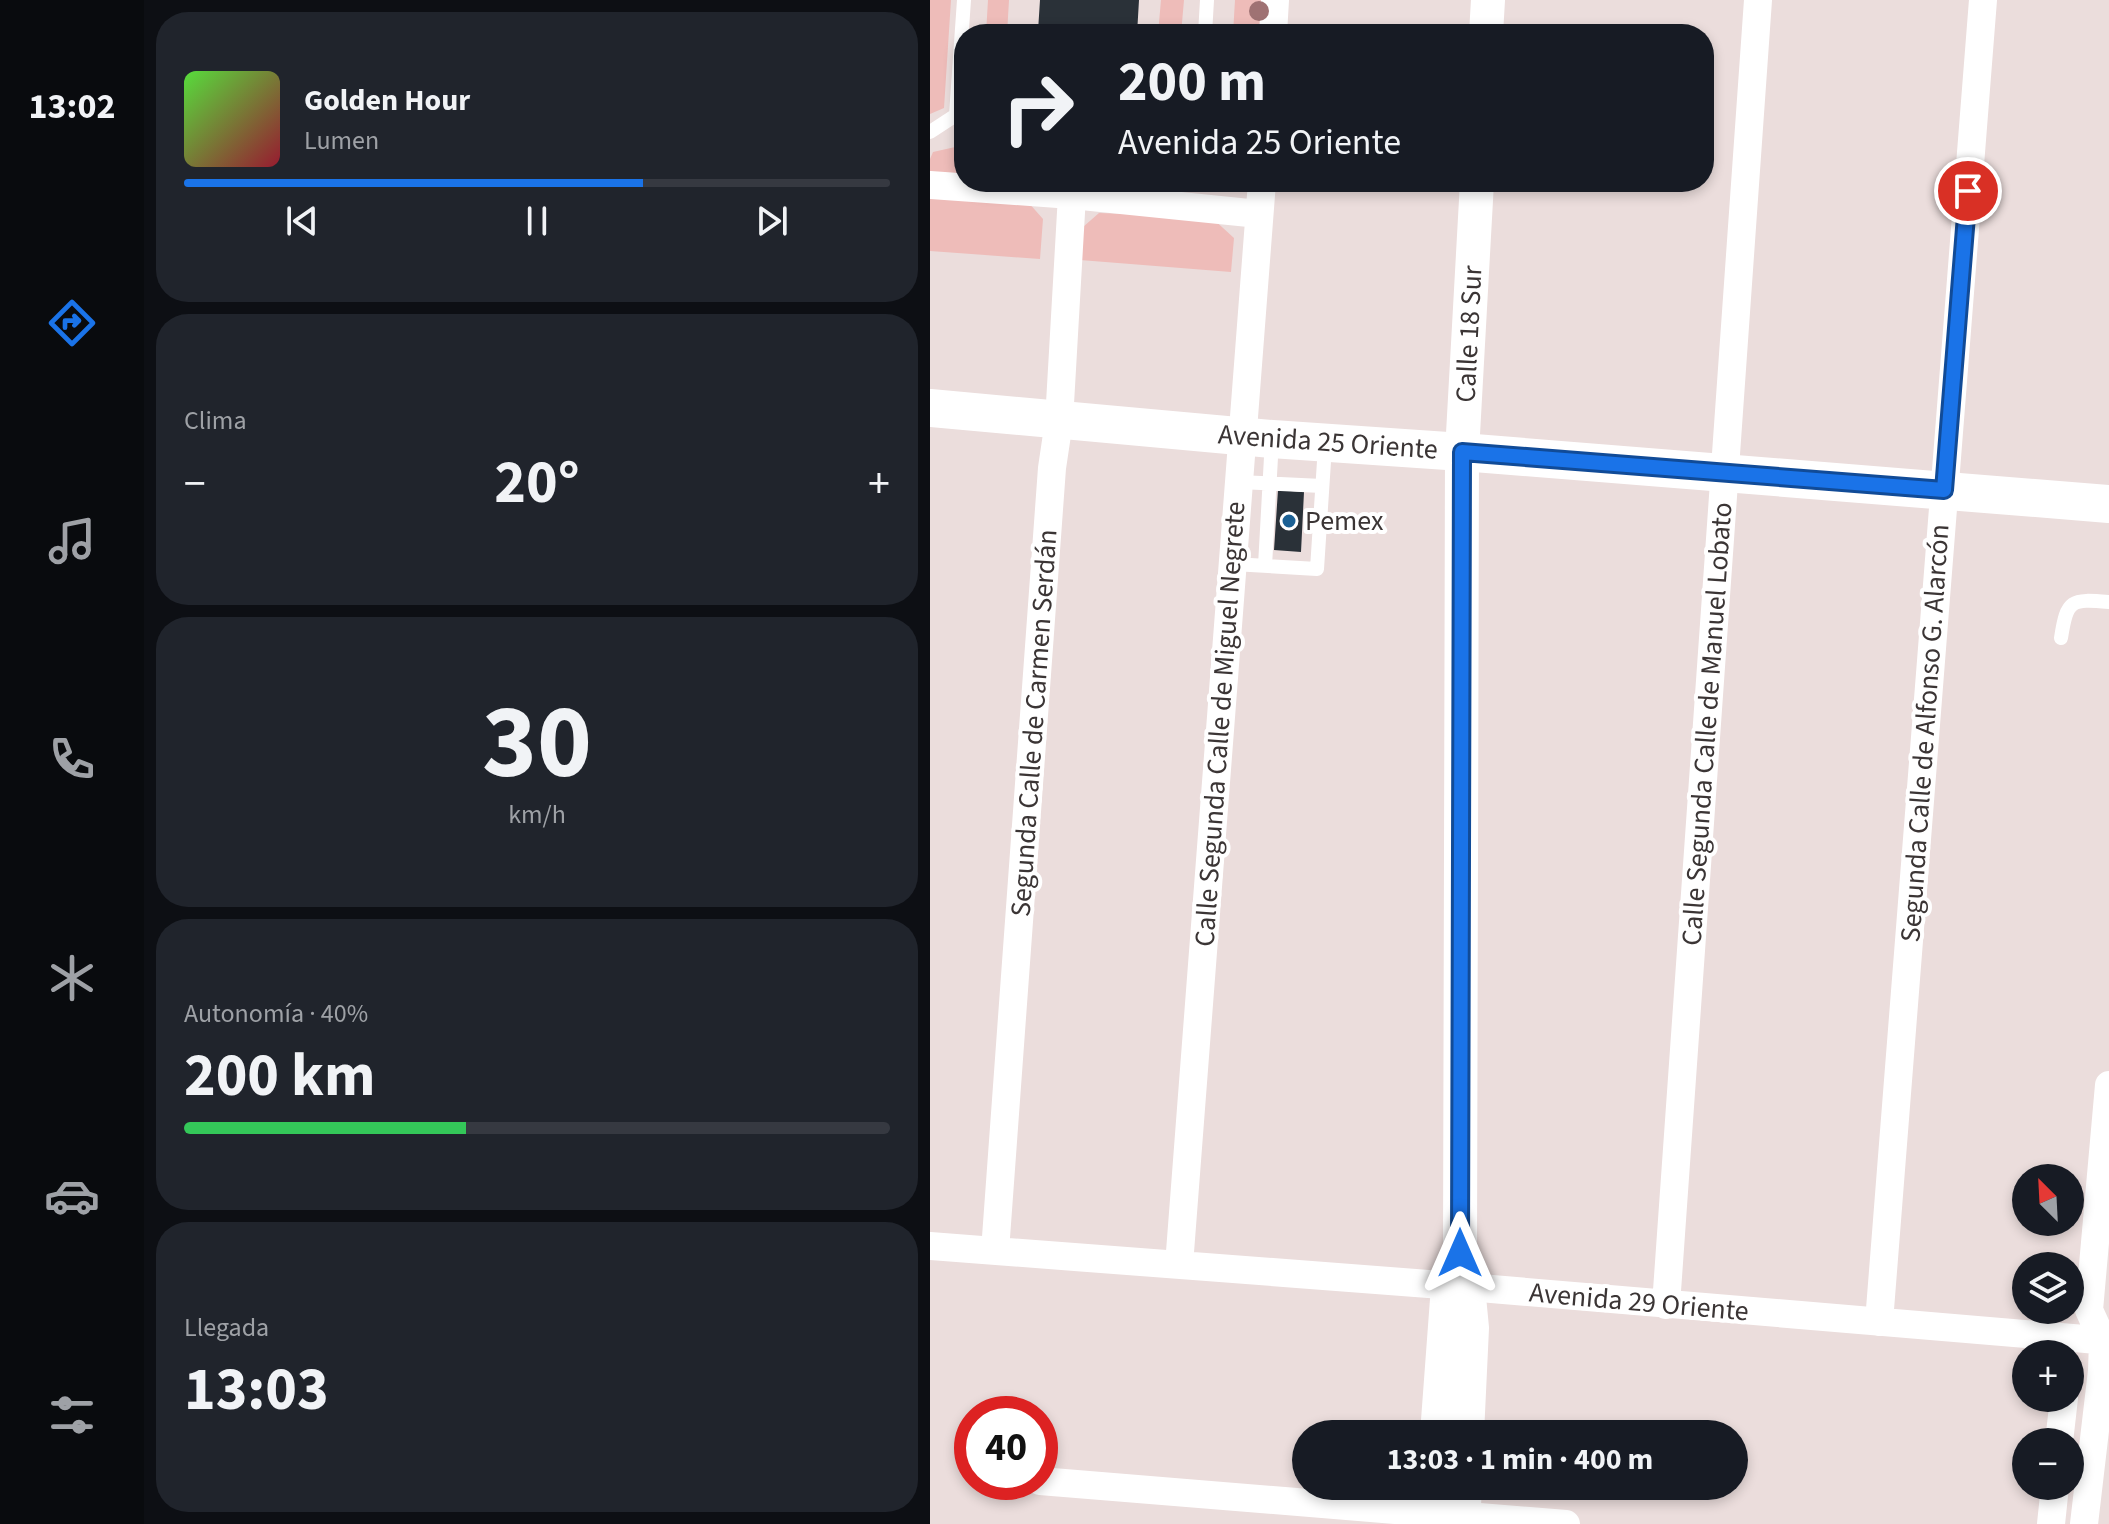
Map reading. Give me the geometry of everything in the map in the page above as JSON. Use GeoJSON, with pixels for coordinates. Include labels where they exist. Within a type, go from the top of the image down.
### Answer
{"type":"FeatureCollection","features":[{"type":"Feature","properties":{"kind":"main road","name":"Avenida 25 Oriente"},"geometry":{"type":"LineString","coordinates":[[930,408],[1257,438],[2109,504]]}},
{"type":"Feature","properties":{"kind":"street"},"geometry":{"type":"LineString","coordinates":[[1274,24],[1275,0]]}},
{"type":"Feature","properties":{"kind":"street"},"geometry":{"type":"LineString","coordinates":[[1487,24],[1488,0]]}},
{"type":"Feature","properties":{"kind":"street","name":"Calle Segunda Calle de Manuel Lobato"},"geometry":{"type":"LineString","coordinates":[[1666,1305],[1758,0]]}},
{"type":"Feature","properties":{"kind":"street","name":"Segunda Calle de Alfonso G. Alarcón"},"geometry":{"type":"LineString","coordinates":[[1879,1322],[1983,0]]}},
{"type":"Feature","properties":{"kind":"street"},"geometry":{"type":"LineString","coordinates":[[930,185],[954,187]]}},
{"type":"Feature","properties":{"kind":"street"},"geometry":{"type":"LineString","coordinates":[[1029,192],[1072,195],[1257,193]]}},
{"type":"Feature","properties":{"kind":"street","name":"Calle 18 Sur"},"geometry":{"type":"LineString","coordinates":[[1439,1420],[1460,1253],[1462,452],[1476,192]]}},
{"type":"Feature","properties":{"kind":"street","name":"Calle Segunda Calle de Miguel Negrete"},"geometry":{"type":"LineString","coordinates":[[1179,1265],[1239,482],[1257,438],[1257,193]]}},
{"type":"Feature","properties":{"kind":"street","name":"Segunda Calle de Carmen Serdán"},"geometry":{"type":"LineString","coordinates":[[995,1251],[1052,468],[1059,421],[1072,195]]}},
{"type":"Feature","properties":{"kind":"street"},"geometry":{"type":"LineString","coordinates":[[2072,1340],[2089,1310],[2109,1085]]}},
{"type":"Feature","properties":{"kind":"street","name":"Avenida 29 Oriente"},"geometry":{"type":"LineString","coordinates":[[930,1246],[1879,1322],[2021,1340]]}},
{"type":"Feature","properties":{"kind":"street","name":"Calle 18 Sur"},"geometry":{"type":"LineString","coordinates":[[1458,1287],[1472,1328],[1468,1420]]}},
{"type":"Feature","properties":{"kind":"street"},"geometry":{"type":"LineString","coordinates":[[2084,1524],[2106,1341],[2089,1310]]}},
{"type":"Feature","properties":{"kind":"street","name":"Avenida 29 Oriente"},"geometry":{"type":"LineString","coordinates":[[2084,1344],[2106,1341]]}},
{"type":"Feature","properties":{"kind":"street"},"geometry":{"type":"LineString","coordinates":[[1058,1482],[1464,1508],[1566,1524]]}},
{"type":"Feature","properties":{"kind":"street"},"geometry":{"type":"LineString","coordinates":[[2051,1524],[2054,1500]]}},
{"type":"Feature","properties":{"kind":"lane"},"geometry":{"type":"LineString","coordinates":[[963,24],[964,0]]}},
{"type":"Feature","properties":{"kind":"lane"},"geometry":{"type":"LineString","coordinates":[[1206,24],[1207,0]]}},
{"type":"Feature","properties":{"kind":"lane"},"geometry":{"type":"LineString","coordinates":[[930,132],[954,118]]}},
{"type":"Feature","properties":{"kind":"lane"},"geometry":{"type":"LineString","coordinates":[[1257,438],[1269,484],[1265,566]]}},
{"type":"Feature","properties":{"kind":"lane"},"geometry":{"type":"LineString","coordinates":[[1233,564],[1317,569],[1325,442]]}},
{"type":"Feature","properties":{"kind":"lane"},"geometry":{"type":"LineString","coordinates":[[1239,482],[1322,486]]}},
{"type":"Feature","properties":{"kind":"lane"},"geometry":{"type":"LineString","coordinates":[[2061,638],[2068,608],[2086,600],[2109,602]]}},
{"type":"Feature","properties":{"kind":"shaded area"},"geometry":{"type":"Polygon","coordinates":[[[930,0],[951,0],[944,108],[930,114],[930,0]]]}},
{"type":"Feature","properties":{"kind":"shaded area"},"geometry":{"type":"Polygon","coordinates":[[[988,0],[1009,0],[1008,24],[987,24],[988,0]]]}},
{"type":"Feature","properties":{"kind":"shaded area"},"geometry":{"type":"Polygon","coordinates":[[[1161,0],[1184,0],[1182,24],[1159,24],[1161,0]]]}},
{"type":"Feature","properties":{"kind":"shaded area"},"geometry":{"type":"Polygon","coordinates":[[[1235,0],[1266,0],[1264,24],[1234,24],[1235,0]]]}},
{"type":"Feature","properties":{"kind":"shaded area"},"geometry":{"type":"Polygon","coordinates":[[[954,147],[954,173],[930,172],[933,152],[954,147]]]}},
{"type":"Feature","properties":{"kind":"shaded area"},"geometry":{"type":"Polygon","coordinates":[[[930,195],[1028,202],[1043,219],[1040,259],[930,251],[930,195]]]}},
{"type":"Feature","properties":{"kind":"shaded area"},"geometry":{"type":"Polygon","coordinates":[[[1099,213],[1211,217],[1234,238],[1231,272],[1080,260],[1083,227],[1099,213]]]}},
{"type":"Feature","properties":{"kind":"building"},"geometry":{"type":"Polygon","coordinates":[[[1040,0],[1139,0],[1138,24],[1038,24],[1040,0]]]}},
{"type":"Feature","properties":{"kind":"building","name":"Pemex"},"geometry":{"type":"Polygon","coordinates":[[[1278,490],[1304,492],[1301,552],[1274,550],[1278,490]]]}},
{"type":"Feature","properties":{"kind":"place","name":"Pemex"},"geometry":{"type":"Point","coordinates":[1289,521]}},
{"type":"Feature","properties":{"kind":"route"},"geometry":{"type":"LineString","coordinates":[[1460,1253],[1462,452],[1944,490],[1968,191]]}}]}
